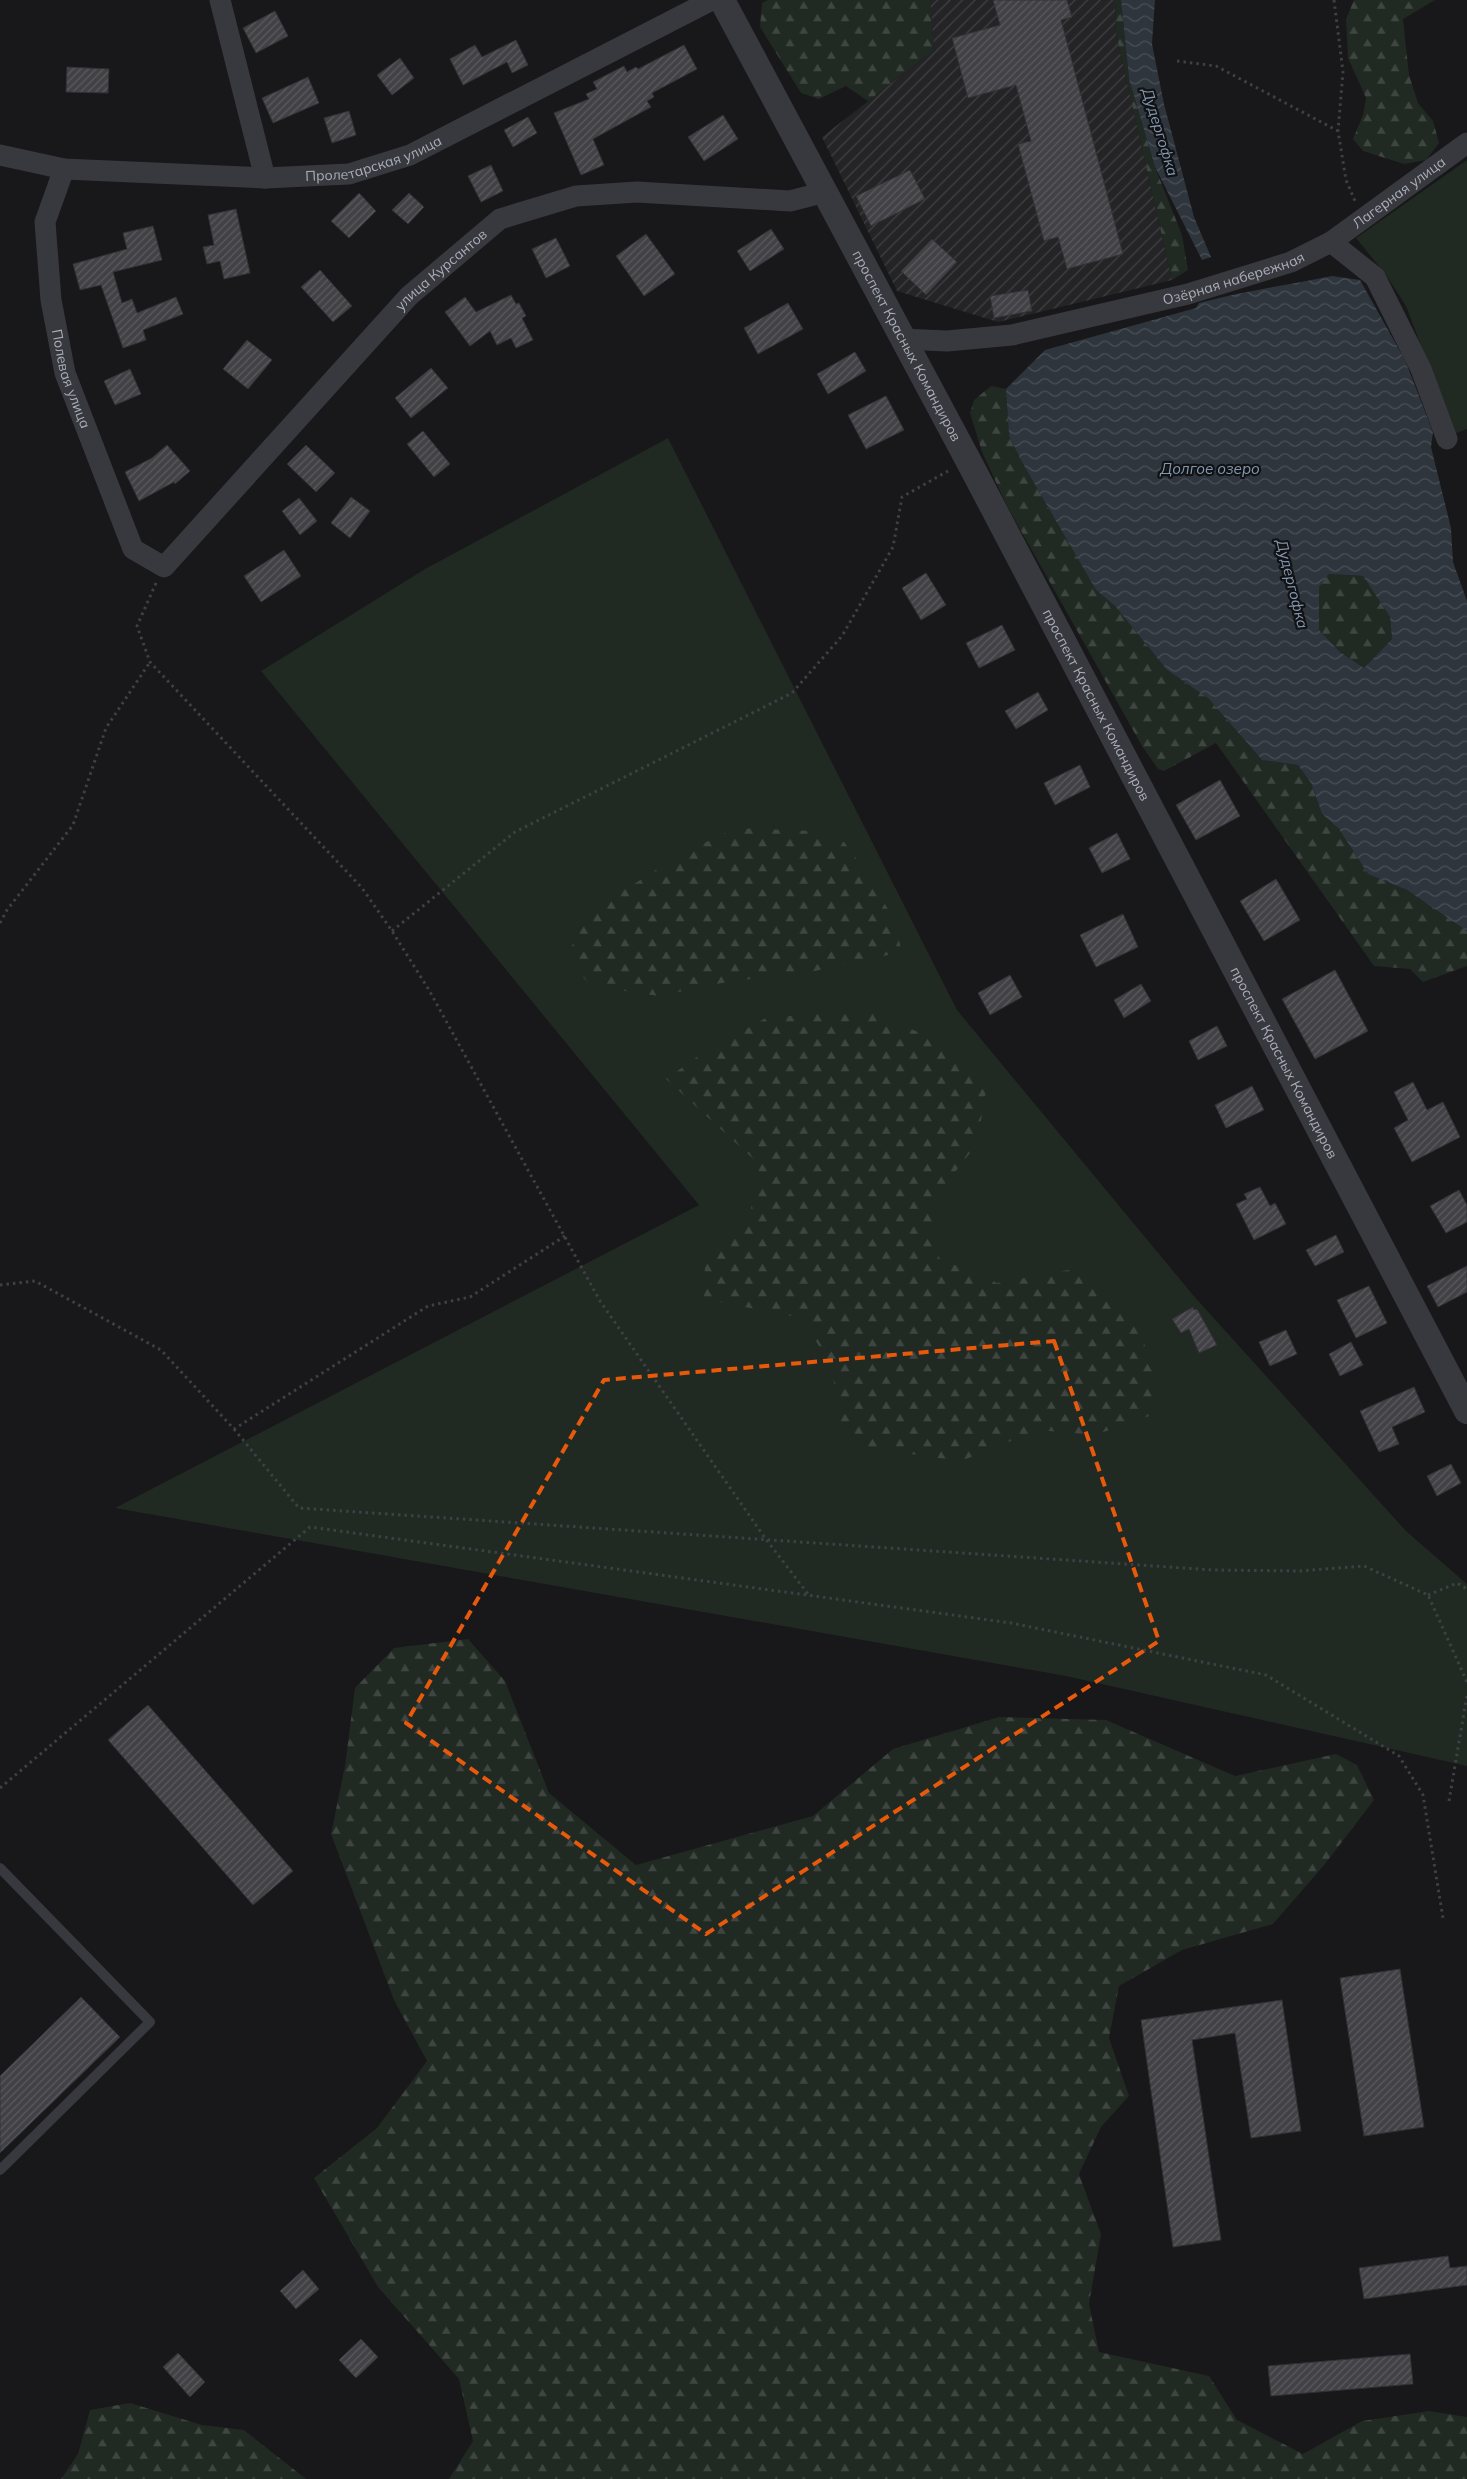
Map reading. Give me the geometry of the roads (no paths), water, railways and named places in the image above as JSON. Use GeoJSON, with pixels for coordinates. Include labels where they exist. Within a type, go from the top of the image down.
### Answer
{"type":"FeatureCollection","features":[{"type":"Feature","properties":{"kind":"street"},"geometry":{"type":"LineString","coordinates":[[220,0],[265,178]]}},
{"type":"Feature","properties":{"kind":"street","name":"Пролетарская улица"},"geometry":{"type":"LineString","coordinates":[[0,155],[64,169],[265,178],[349,174],[410,155],[712,0]]}},
{"type":"Feature","properties":{"kind":"street","name":"проспект Красных Командиров"},"geometry":{"type":"LineString","coordinates":[[722,0],[968,460],[1467,1411]]}},
{"type":"Feature","properties":{"kind":"street","name":"Лагерная улица"},"geometry":{"type":"LineString","coordinates":[[1331,242],[1362,217],[1467,143]]}},
{"type":"Feature","properties":{"kind":"street","name":"Полевая улица"},"geometry":{"type":"LineString","coordinates":[[64,169],[45,222],[51,300],[65,373],[133,549],[164,567]]}},
{"type":"Feature","properties":{"kind":"street","name":"улица Курсантов"},"geometry":{"type":"LineString","coordinates":[[164,567],[408,296],[500,219],[576,196],[637,192],[790,201],[825,192]]}},
{"type":"Feature","properties":{"kind":"street"},"geometry":{"type":"LineString","coordinates":[[1331,242],[1375,277],[1421,369],[1447,438]]}},
{"type":"Feature","properties":{"kind":"street","name":"Озёрная набережная"},"geometry":{"type":"LineString","coordinates":[[902,339],[947,341],[1012,335],[1188,294],[1291,262],[1331,242]]}},
{"type":"Feature","properties":{"kind":"lane"},"geometry":{"type":"LineString","coordinates":[[0,1868],[150,2022],[0,2170]]}},
{"type":"Feature","properties":{"kind":"water","name":"Дудергофка"},"geometry":{"type":"Polygon","coordinates":[[[1121,0],[1155,0],[1152,44],[1164,104],[1194,217],[1211,257],[1202,260],[1155,167],[1129,79],[1121,0]]]}},
{"type":"Feature","properties":{"kind":"water","name":"Долгое озеро"},"geometry":{"type":"Polygon","coordinates":[[[1332,276],[1360,280],[1405,360],[1433,432],[1431,447],[1451,528],[1453,562],[1467,601],[1467,931],[1407,890],[1368,874],[1339,829],[1322,814],[1311,783],[1298,765],[1262,760],[1208,698],[1167,670],[1115,606],[1096,590],[1023,464],[1009,436],[1006,389],[1045,350],[1196,308],[1199,303],[1332,276]],[[1329,574],[1319,587],[1319,630],[1340,652],[1364,668],[1392,639],[1390,617],[1363,576],[1329,574]]]}}]}
